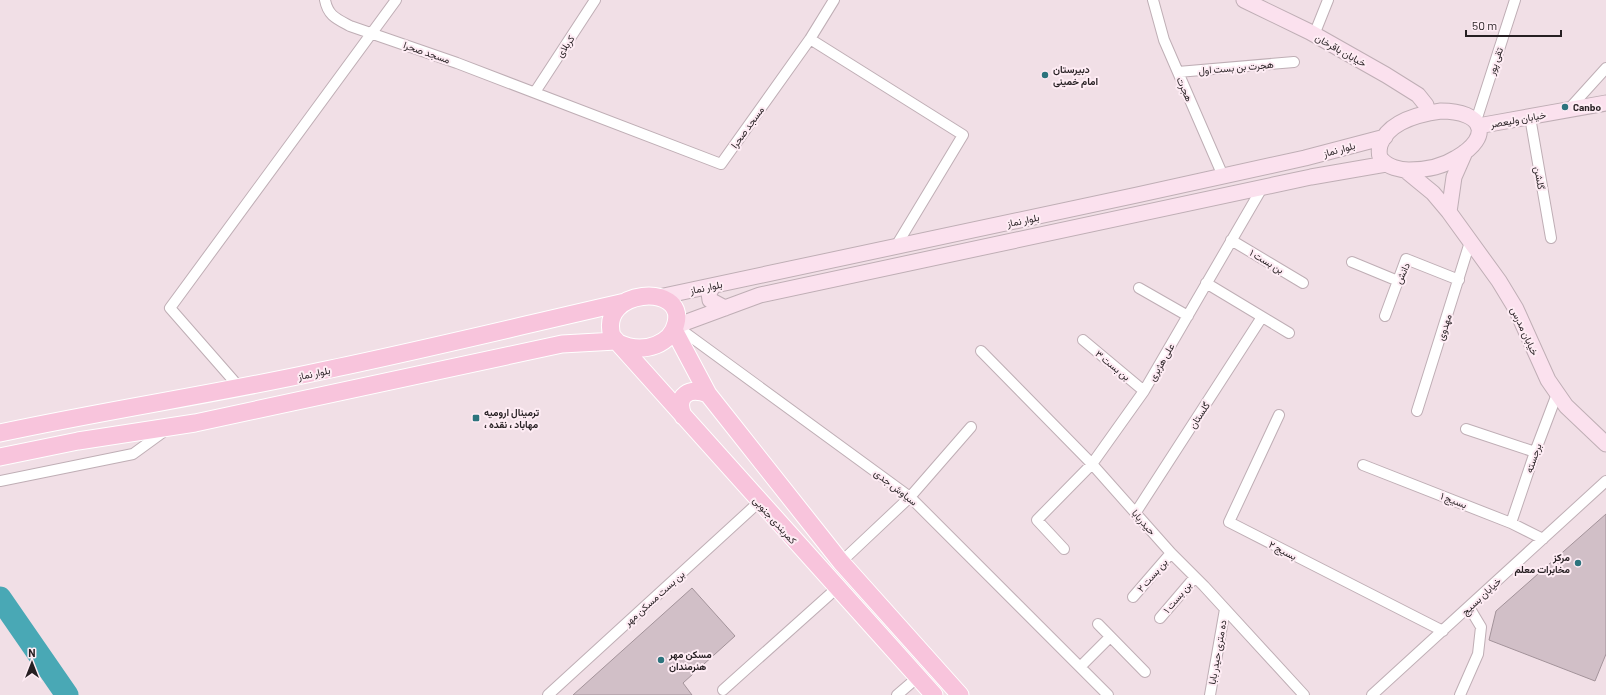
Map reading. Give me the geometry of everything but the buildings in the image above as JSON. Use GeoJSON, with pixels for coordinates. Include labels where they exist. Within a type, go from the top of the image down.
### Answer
{"type":"FeatureCollection","features":[{"type":"Feature","properties":{"kind":"main road","name":"خیابان باقرخان"},"geometry":{"type":"LineString","coordinates":[[1244,0],[1314,35],[1386,75],[1418,95],[1426,104],[1428,113]]}},
{"type":"Feature","properties":{"kind":"main road","name":"خیابان ولیعصر"},"geometry":{"type":"LineString","coordinates":[[1477,124],[1530,117],[1606,103]]}},
{"type":"Feature","properties":{"kind":"main road"},"geometry":{"type":"LineString","coordinates":[[1453,111],[1472,117],[1477,124],[1477,137],[1473,144],[1465,152],[1443,164],[1430,168],[1405,170],[1394,168],[1380,159],[1380,144],[1385,137],[1392,129],[1414,117],[1428,113],[1453,111]]}},
{"type":"Feature","properties":{"kind":"main road","name":"بلوار نماز"},"geometry":{"type":"LineString","coordinates":[[659,297],[1223,176],[1385,137]]}},
{"type":"Feature","properties":{"kind":"main road"},"geometry":{"type":"LineString","coordinates":[[1331,151],[1344,157],[1346,164],[1340,172]]}},
{"type":"Feature","properties":{"kind":"main road"},"geometry":{"type":"LineString","coordinates":[[1449,212],[1454,176],[1465,152]]}},
{"type":"Feature","properties":{"kind":"main road","name":"بلوار نماز"},"geometry":{"type":"LineString","coordinates":[[675,328],[760,295],[1262,188],[1386,164]]}},
{"type":"Feature","properties":{"kind":"main road","name":"خیابان مدرس"},"geometry":{"type":"LineString","coordinates":[[1405,170],[1433,193],[1449,212],[1499,281],[1516,309],[1548,380],[1557,394],[1566,406],[1606,444]]}},
{"type":"Feature","properties":{"kind":"main road"},"geometry":{"type":"LineString","coordinates":[[713,286],[709,293],[710,300],[725,308]]}},
{"type":"Feature","properties":{"kind":"main road"},"geometry":{"type":"LineString","coordinates":[[648,295],[659,297],[668,301],[675,309],[678,317],[675,328],[670,336],[662,343],[638,349],[627,348],[617,342],[612,336],[609,327],[611,317],[616,309],[625,302],[636,297],[648,295]]}},
{"type":"Feature","properties":{"kind":"main road","name":"بلوار نماز"},"geometry":{"type":"LineString","coordinates":[[0,433],[323,371],[625,302]]}},
{"type":"Feature","properties":{"kind":"main road"},"geometry":{"type":"LineString","coordinates":[[557,318],[566,324],[569,330],[567,339],[562,344]]}},
{"type":"Feature","properties":{"kind":"main road"},"geometry":{"type":"LineString","coordinates":[[675,328],[708,394],[841,562],[960,695]]}},
{"type":"Feature","properties":{"kind":"main road"},"geometry":{"type":"LineString","coordinates":[[0,457],[78,441],[195,423],[562,344],[617,342]]}},
{"type":"Feature","properties":{"kind":"main road","name":"کمربندی جنوبی"},"geometry":{"type":"LineString","coordinates":[[617,342],[759,502],[934,695]]}},
{"type":"Feature","properties":{"kind":"main road"},"geometry":{"type":"LineString","coordinates":[[683,416],[680,407],[682,398],[689,392],[698,390],[708,394]]}},
{"type":"Feature","properties":{"kind":"main road"},"geometry":{"type":"LineString","coordinates":[[150,404],[154,429]]}},
{"type":"Feature","properties":{"kind":"street","name":"مسجد صحرا"},"geometry":{"type":"LineString","coordinates":[[325,0],[327,9],[335,18],[350,26],[535,92],[721,164],[810,39]]}},
{"type":"Feature","properties":{"kind":"street"},"geometry":{"type":"LineString","coordinates":[[240,388],[170,308],[396,0]]}},
{"type":"Feature","properties":{"kind":"street","name":"کربلای"},"geometry":{"type":"LineString","coordinates":[[535,92],[595,0]]}},
{"type":"Feature","properties":{"kind":"street"},"geometry":{"type":"LineString","coordinates":[[834,0],[810,39],[963,135],[896,246]]}},
{"type":"Feature","properties":{"kind":"street","name":"هجرت"},"geometry":{"type":"LineString","coordinates":[[1153,0],[1164,40],[1223,176]]}},
{"type":"Feature","properties":{"kind":"street"},"geometry":{"type":"LineString","coordinates":[[1314,35],[1328,0]]}},
{"type":"Feature","properties":{"kind":"street","name":"تقی پور"},"geometry":{"type":"LineString","coordinates":[[1477,124],[1515,0]]}},
{"type":"Feature","properties":{"kind":"street","name":"هجرت بن بست اول"},"geometry":{"type":"LineString","coordinates":[[1178,72],[1294,62]]}},
{"type":"Feature","properties":{"kind":"street"},"geometry":{"type":"LineString","coordinates":[[1568,110],[1606,68]]}},
{"type":"Feature","properties":{"kind":"street","name":"گلشن"},"geometry":{"type":"LineString","coordinates":[[1530,117],[1551,238]]}},
{"type":"Feature","properties":{"kind":"street","name":"علی هژبری"},"geometry":{"type":"LineString","coordinates":[[1064,549],[1037,520],[1092,464],[1144,391],[1262,188]]}},
{"type":"Feature","properties":{"kind":"street","name":"بن بست ۱"},"geometry":{"type":"LineString","coordinates":[[1231,240],[1303,283]]}},
{"type":"Feature","properties":{"kind":"street","name":"مهدوی"},"geometry":{"type":"LineString","coordinates":[[1417,411],[1470,242]]}},
{"type":"Feature","properties":{"kind":"street","name":"دانش"},"geometry":{"type":"LineString","coordinates":[[1385,316],[1406,259],[1459,280]]}},
{"type":"Feature","properties":{"kind":"street"},"geometry":{"type":"LineString","coordinates":[[1352,262],[1398,281]]}},
{"type":"Feature","properties":{"kind":"street"},"geometry":{"type":"LineString","coordinates":[[1206,284],[1289,333]]}},
{"type":"Feature","properties":{"kind":"street"},"geometry":{"type":"LineString","coordinates":[[1139,288],[1188,316]]}},
{"type":"Feature","properties":{"kind":"street","name":"گلستان"},"geometry":{"type":"LineString","coordinates":[[1136,512],[1262,317]]}},
{"type":"Feature","properties":{"kind":"street","name":"سیاوش جدی"},"geometry":{"type":"LineString","coordinates":[[675,328],[910,496],[1108,695]]}},
{"type":"Feature","properties":{"kind":"street","name":"بن بست ۳"},"geometry":{"type":"LineString","coordinates":[[1083,340],[1144,391]]}},
{"type":"Feature","properties":{"kind":"street","name":"حیدربابا"},"geometry":{"type":"LineString","coordinates":[[981,351],[1092,464],[1171,553],[1225,608],[1304,695]]}},
{"type":"Feature","properties":{"kind":"street","name":"برجسته"},"geometry":{"type":"LineString","coordinates":[[1511,523],[1534,452],[1557,394]]}},
{"type":"Feature","properties":{"kind":"street","name":"بسیج ۲"},"geometry":{"type":"LineString","coordinates":[[1279,415],[1229,522],[1443,631]]}},
{"type":"Feature","properties":{"kind":"street"},"geometry":{"type":"LineString","coordinates":[[0,481],[133,454],[171,426]]}},
{"type":"Feature","properties":{"kind":"street"},"geometry":{"type":"LineString","coordinates":[[841,562],[910,496],[971,427]]}},
{"type":"Feature","properties":{"kind":"street"},"geometry":{"type":"LineString","coordinates":[[1466,429],[1534,452]]}},
{"type":"Feature","properties":{"kind":"street","name":"بسیج ۱"},"geometry":{"type":"LineString","coordinates":[[1363,465],[1511,523],[1543,539]]}},
{"type":"Feature","properties":{"kind":"street","name":"خیابان بسیج"},"geometry":{"type":"LineString","coordinates":[[1372,695],[1606,481]]}},
{"type":"Feature","properties":{"kind":"street","name":"بن بست مسکن مهر"},"geometry":{"type":"LineString","coordinates":[[548,695],[759,502]]}},
{"type":"Feature","properties":{"kind":"street","name":"بن بست ۲"},"geometry":{"type":"LineString","coordinates":[[1133,597],[1171,553]]}},
{"type":"Feature","properties":{"kind":"street","name":"بن بست ۱"},"geometry":{"type":"LineString","coordinates":[[1160,618],[1194,577]]}},
{"type":"Feature","properties":{"kind":"street"},"geometry":{"type":"LineString","coordinates":[[723,690],[837,588]]}},
{"type":"Feature","properties":{"kind":"street"},"geometry":{"type":"LineString","coordinates":[[1460,695],[1478,654],[1481,627],[1469,607]]}},
{"type":"Feature","properties":{"kind":"street","name":"ده متری حیدر بابا"},"geometry":{"type":"LineString","coordinates":[[1210,695],[1225,608]]}},
{"type":"Feature","properties":{"kind":"street"},"geometry":{"type":"LineString","coordinates":[[1098,624],[1145,672]]}},
{"type":"Feature","properties":{"kind":"street"},"geometry":{"type":"LineString","coordinates":[[1080,667],[1110,637]]}},
{"type":"Feature","properties":{"kind":"street"},"geometry":{"type":"LineString","coordinates":[[897,695],[918,677]]}},
{"type":"Feature","properties":{"kind":"waterway"},"geometry":{"type":"LineString","coordinates":[[0,598],[67,695]]}},
{"type":"Feature","properties":{"kind":"place","name":"دبیرستان امام خمینی"},"geometry":{"type":"Point","coordinates":[1045,75]}},
{"type":"Feature","properties":{"kind":"place","name":"Canbo"},"geometry":{"type":"Point","coordinates":[1565,107]}},
{"type":"Feature","properties":{"kind":"place","name":"ترمینال ارومیه ، مهاباد ، نقده"},"geometry":{"type":"Point","coordinates":[476,418]}},
{"type":"Feature","properties":{"kind":"place","name":"مرکز مخابرات معلم"},"geometry":{"type":"Point","coordinates":[1578,563]}},
{"type":"Feature","properties":{"kind":"place","name":"مسکن مهر هنرمندان"},"geometry":{"type":"Point","coordinates":[661,660]}}]}
